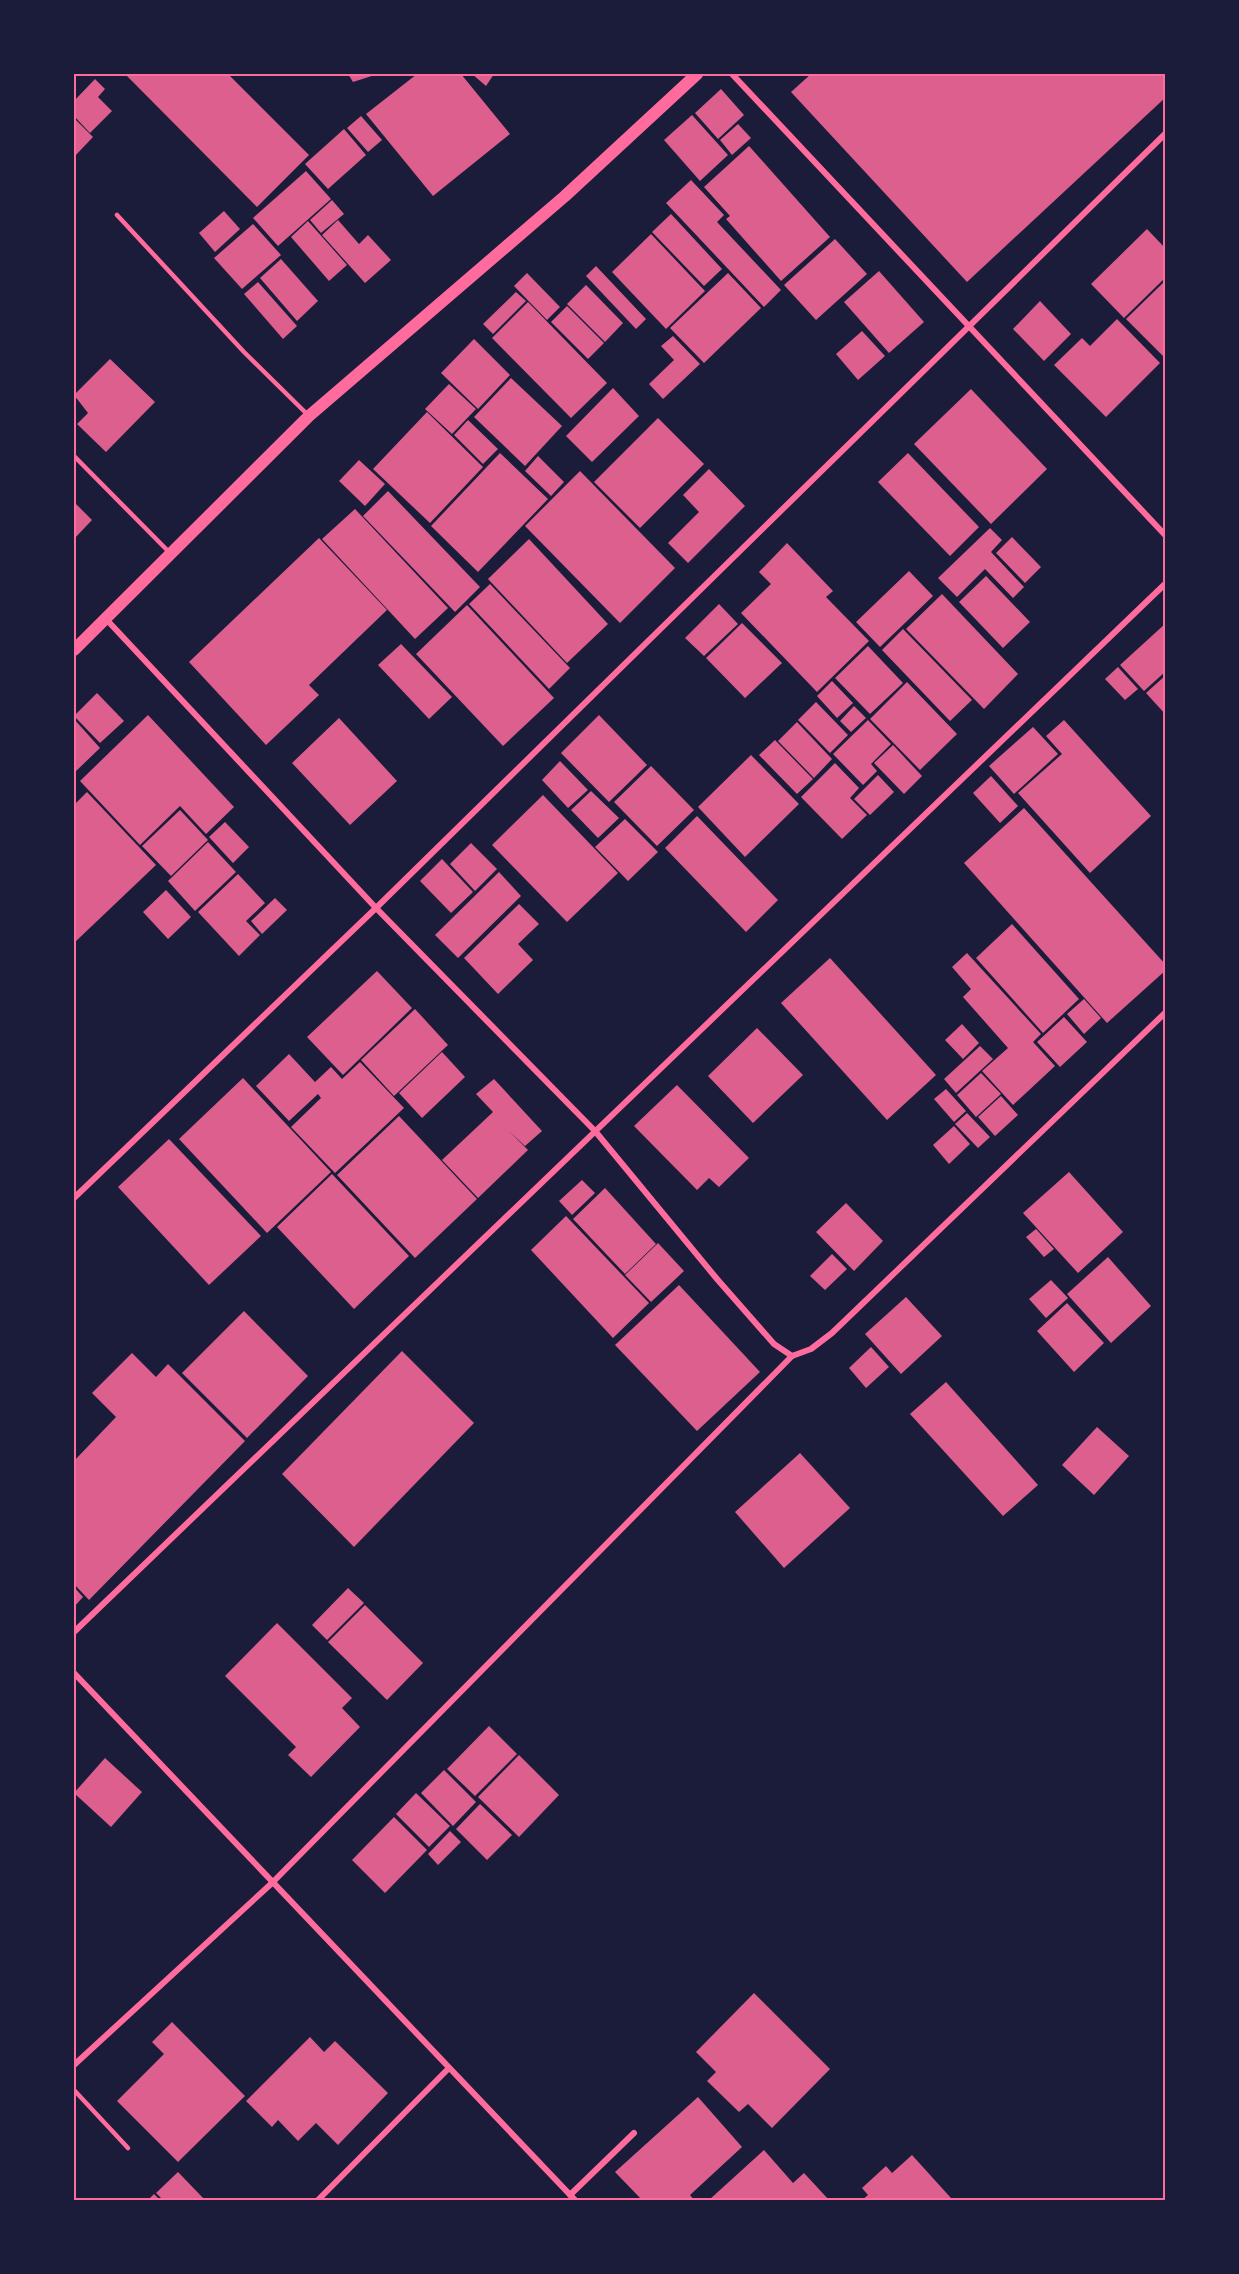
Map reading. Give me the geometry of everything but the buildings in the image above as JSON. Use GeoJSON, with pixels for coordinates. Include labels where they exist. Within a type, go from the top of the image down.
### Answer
{"type":"FeatureCollection","features":[{"type":"Feature","properties":{"kind":"main road"},"geometry":{"type":"LineString","coordinates":[[74,650],[309,416],[566,196],[697,74]]}},
{"type":"Feature","properties":{"kind":"street"},"geometry":{"type":"LineString","coordinates":[[732,74],[969,323],[1166,536]]}},
{"type":"Feature","properties":{"kind":"street"},"geometry":{"type":"LineString","coordinates":[[74,1198],[376,908],[969,323],[1166,134]]}},
{"type":"Feature","properties":{"kind":"street"},"geometry":{"type":"LineString","coordinates":[[74,1632],[1166,583]]}},
{"type":"Feature","properties":{"kind":"street"},"geometry":{"type":"LineString","coordinates":[[106,619],[376,908],[595,1131],[717,1279],[774,1344],[792,1356]]}},
{"type":"Feature","properties":{"kind":"street"},"geometry":{"type":"LineString","coordinates":[[74,2065],[273,1882],[792,1356],[811,1349],[832,1334],[1166,1012]]}},
{"type":"Feature","properties":{"kind":"street"},"geometry":{"type":"LineString","coordinates":[[74,1673],[572,2198],[634,2133]]}},
{"type":"Feature","properties":{"kind":"street"},"geometry":{"type":"LineString","coordinates":[[318,2200],[448,2068]]}},
{"type":"Feature","properties":{"kind":"lane"},"geometry":{"type":"LineString","coordinates":[[117,215],[244,352],[309,416]]}},
{"type":"Feature","properties":{"kind":"lane"},"geometry":{"type":"LineString","coordinates":[[74,456],[171,554]]}},
{"type":"Feature","properties":{"kind":"lane"},"geometry":{"type":"LineString","coordinates":[[74,2090],[128,2148]]}}]}
